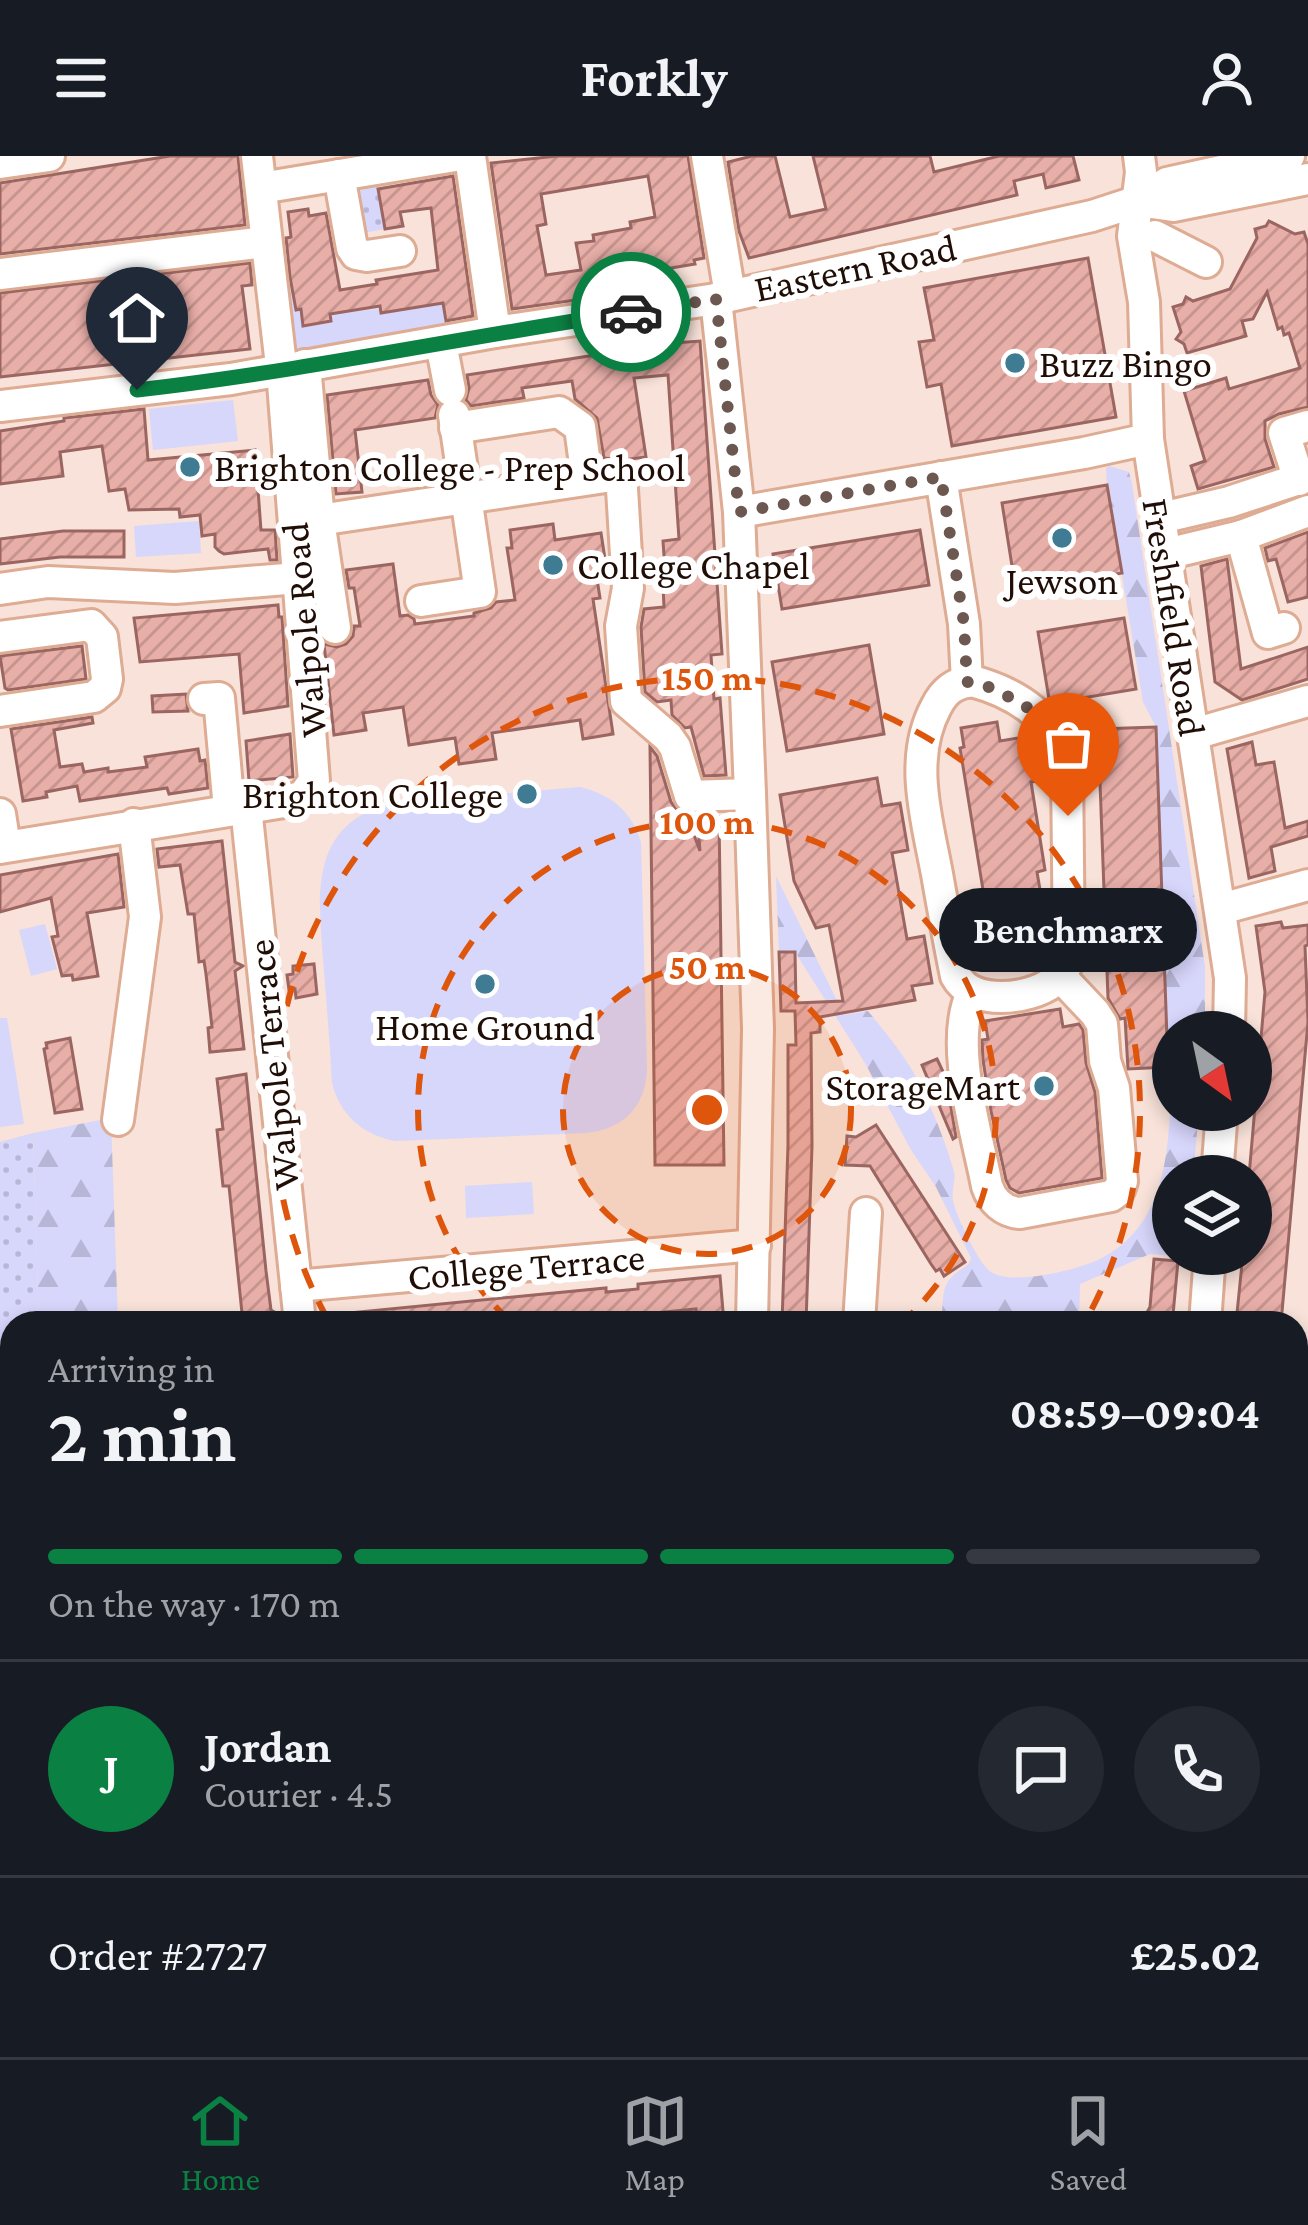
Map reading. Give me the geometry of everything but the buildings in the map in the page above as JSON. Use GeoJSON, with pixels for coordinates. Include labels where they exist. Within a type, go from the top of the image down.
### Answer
{"type":"FeatureCollection","features":[{"type":"Feature","properties":{"kind":"street"},"geometry":{"type":"LineString","coordinates":[[0,164],[49,156]]}},
{"type":"Feature","properties":{"kind":"street"},"geometry":{"type":"LineString","coordinates":[[257,156],[265,242],[293,368],[335,628]]}},
{"type":"Feature","properties":{"kind":"street"},"geometry":{"type":"LineString","coordinates":[[261,188],[455,156]]}},
{"type":"Feature","properties":{"kind":"street"},"geometry":{"type":"LineString","coordinates":[[470,156],[495,332]]}},
{"type":"Feature","properties":{"kind":"street"},"geometry":{"type":"LineString","coordinates":[[707,156],[739,512],[758,1029],[752,1311]]}},
{"type":"Feature","properties":{"kind":"street","name":"Freshfield Road"},"geometry":{"type":"LineString","coordinates":[[1138,156],[1141,172],[1133,236],[1144,302],[1148,439],[1221,909],[1230,978],[1229,1011]]}},
{"type":"Feature","properties":{"kind":"street","name":"Eastern Road"},"geometry":{"type":"LineString","coordinates":[[0,406],[231,379],[723,297],[1082,218],[1138,202],[1167,182],[1289,156]]}},
{"type":"Feature","properties":{"kind":"street"},"geometry":{"type":"LineString","coordinates":[[339,175],[356,254],[400,251]]}},
{"type":"Feature","properties":{"kind":"street","name":"Eastern Road"},"geometry":{"type":"LineString","coordinates":[[1138,202],[1173,206],[1308,178]]}},
{"type":"Feature","properties":{"kind":"street"},"geometry":{"type":"LineString","coordinates":[[1155,236],[1206,262]]}},
{"type":"Feature","properties":{"kind":"street"},"geometry":{"type":"LineString","coordinates":[[0,274],[265,242]]}},
{"type":"Feature","properties":{"kind":"street"},"geometry":{"type":"LineString","coordinates":[[421,601],[480,592],[441,343]]}},
{"type":"Feature","properties":{"kind":"street","name":"Walpole Road"},"geometry":{"type":"LineString","coordinates":[[3,847],[299,797],[311,788],[316,777],[298,578],[293,368]]}},
{"type":"Feature","properties":{"kind":"street"},"geometry":{"type":"LineString","coordinates":[[453,411],[559,412],[580,428],[587,479]]}},
{"type":"Feature","properties":{"kind":"street"},"geometry":{"type":"LineString","coordinates":[[1161,518],[1304,478],[1284,433],[1308,426]]}},
{"type":"Feature","properties":{"kind":"street"},"geometry":{"type":"LineString","coordinates":[[739,512],[1148,439]]}},
{"type":"Feature","properties":{"kind":"street"},"geometry":{"type":"LineString","coordinates":[[319,520],[587,479],[612,476],[620,481],[628,588],[621,626],[626,701],[675,747],[690,796],[750,794]]}},
{"type":"Feature","properties":{"kind":"street"},"geometry":{"type":"LineString","coordinates":[[941,477],[964,624],[967,682]]}},
{"type":"Feature","properties":{"kind":"street"},"geometry":{"type":"LineString","coordinates":[[1166,554],[1241,536],[1308,511]]}},
{"type":"Feature","properties":{"kind":"street"},"geometry":{"type":"LineString","coordinates":[[1241,536],[1268,633],[1284,628]]}},
{"type":"Feature","properties":{"kind":"street"},"geometry":{"type":"LineString","coordinates":[[0,589],[48,581],[175,588],[298,578]]}},
{"type":"Feature","properties":{"kind":"street"},"geometry":{"type":"LineString","coordinates":[[0,637],[92,625],[102,637],[107,679],[104,691],[94,698],[0,711]]}},
{"type":"Feature","properties":{"kind":"street"},"geometry":{"type":"LineString","coordinates":[[967,682],[988,686],[1025,705],[1046,721],[1063,748],[1068,774],[1070,943],[1060,976],[1048,986],[1022,994],[994,996],[972,993],[956,976],[921,762],[924,737],[937,705],[947,690],[967,682]]}},
{"type":"Feature","properties":{"kind":"street","name":"Walpole Terrace"},"geometry":{"type":"LineString","coordinates":[[203,699],[219,698],[237,808],[299,1311]]}},
{"type":"Feature","properties":{"kind":"street"},"geometry":{"type":"LineString","coordinates":[[1194,734],[1308,701]]}},
{"type":"Feature","properties":{"kind":"street"},"geometry":{"type":"LineString","coordinates":[[0,814],[3,847]]}},
{"type":"Feature","properties":{"kind":"street"},"geometry":{"type":"LineString","coordinates":[[118,1120],[146,916],[134,824]]}},
{"type":"Feature","properties":{"kind":"street"},"geometry":{"type":"LineString","coordinates":[[1221,909],[1308,885]]}},
{"type":"Feature","properties":{"kind":"street"},"geometry":{"type":"LineString","coordinates":[[972,993],[961,1027],[987,1186],[996,1202],[1020,1214],[1111,1196],[1122,1180],[1114,1088],[1105,1061],[1102,1024],[1060,976]]}},
{"type":"Feature","properties":{"kind":"street"},"geometry":{"type":"LineString","coordinates":[[860,1311],[866,1213]]}},
{"type":"Feature","properties":{"kind":"street","name":"College Terrace"},"geometry":{"type":"LineString","coordinates":[[296,1286],[755,1245]]}},
{"type":"Feature","properties":{"kind":"street"},"geometry":{"type":"LineString","coordinates":[[1206,1311],[1208,1275]]}},
{"type":"Feature","properties":{"kind":"green space"},"geometry":{"type":"Polygon","coordinates":[[[377,183],[385,229],[357,234],[349,188],[377,183]]]}},
{"type":"Feature","properties":{"kind":"green space"},"geometry":{"type":"Polygon","coordinates":[[[290,274],[304,325],[330,314],[443,302],[446,323],[296,350],[288,342],[282,275],[290,274]]]}},
{"type":"Feature","properties":{"kind":"green space"},"geometry":{"type":"Polygon","coordinates":[[[233,400],[238,441],[153,450],[149,409],[233,400]]]}},
{"type":"Feature","properties":{"kind":"green space"},"geometry":{"type":"Polygon","coordinates":[[[1109,466],[1129,472],[1205,967],[1205,1011],[1166,1011],[1156,727],[1143,702],[1107,485],[1109,466]]]}},
{"type":"Feature","properties":{"kind":"green space"},"geometry":{"type":"Polygon","coordinates":[[[199,521],[201,553],[136,557],[134,526],[199,521]]]}},
{"type":"Feature","properties":{"kind":"green space","name":"Home Ground"},"geometry":{"type":"Polygon","coordinates":[[[580,787],[618,806],[632,821],[641,842],[647,1070],[637,1106],[611,1127],[586,1133],[395,1141],[363,1128],[347,1114],[332,1083],[320,918],[320,893],[331,847],[344,828],[365,813],[393,803],[580,787]]]}},
{"type":"Feature","properties":{"kind":"green space"},"geometry":{"type":"Polygon","coordinates":[[[776,876],[844,1015],[868,1011],[919,1083],[954,1172],[955,1207],[968,1239],[991,1272],[1028,1277],[1098,1260],[1118,1248],[1152,1204],[1152,1254],[1080,1284],[1079,1311],[942,1311],[946,1284],[971,1258],[865,1063],[795,952],[779,952],[776,876]]]}},
{"type":"Feature","properties":{"kind":"green space"},"geometry":{"type":"Polygon","coordinates":[[[45,924],[57,969],[31,976],[19,930],[45,924]]]}},
{"type":"Feature","properties":{"kind":"green space"},"geometry":{"type":"Polygon","coordinates":[[[0,1018],[7,1018],[24,1124],[0,1127],[0,1018]]]}},
{"type":"Feature","properties":{"kind":"green space"},"geometry":{"type":"Polygon","coordinates":[[[111,1118],[118,1311],[39,1311],[33,1133],[111,1118]]]}},
{"type":"Feature","properties":{"kind":"green space"},"geometry":{"type":"Polygon","coordinates":[[[1168,1131],[1197,1131],[1195,1155],[1166,1155],[1168,1131]]]}},
{"type":"Feature","properties":{"kind":"green space"},"geometry":{"type":"Polygon","coordinates":[[[33,1133],[39,1311],[0,1311],[0,1142],[33,1133]]]}},
{"type":"Feature","properties":{"kind":"green space"},"geometry":{"type":"Polygon","coordinates":[[[532,1182],[534,1214],[466,1218],[465,1186],[532,1182]]]}},
{"type":"Feature","properties":{"kind":"way so far"},"geometry":{"type":"LineString","coordinates":[[631,312],[716,299],[739,512],[941,477],[964,624],[967,682],[988,686],[1025,705],[1053,728],[1067,766],[1068,816]]}},
{"type":"Feature","properties":{"kind":"place","name":"Buzz Bingo"},"geometry":{"type":"Point","coordinates":[1015,363]}},
{"type":"Feature","properties":{"kind":"place","name":"Brighton College - Prep School"},"geometry":{"type":"Point","coordinates":[190,467]}},
{"type":"Feature","properties":{"kind":"place","name":"Jewson"},"geometry":{"type":"Point","coordinates":[1062,538]}},
{"type":"Feature","properties":{"kind":"place","name":"College Chapel"},"geometry":{"type":"Point","coordinates":[553,565]}},
{"type":"Feature","properties":{"kind":"place","name":"Brighton College"},"geometry":{"type":"Point","coordinates":[527,794]}},
{"type":"Feature","properties":{"kind":"place","name":"Benchmarx"},"geometry":{"type":"Point","coordinates":[1068,816]}},
{"type":"Feature","properties":{"kind":"place","name":"Home Ground"},"geometry":{"type":"Point","coordinates":[485,984]}},
{"type":"Feature","properties":{"kind":"place","name":"StorageMart"},"geometry":{"type":"Point","coordinates":[1044,1086]}},
{"type":"Feature","properties":{"kind":"route"},"geometry":{"type":"LineString","coordinates":[[137,390],[231,379],[631,312]]}}]}
